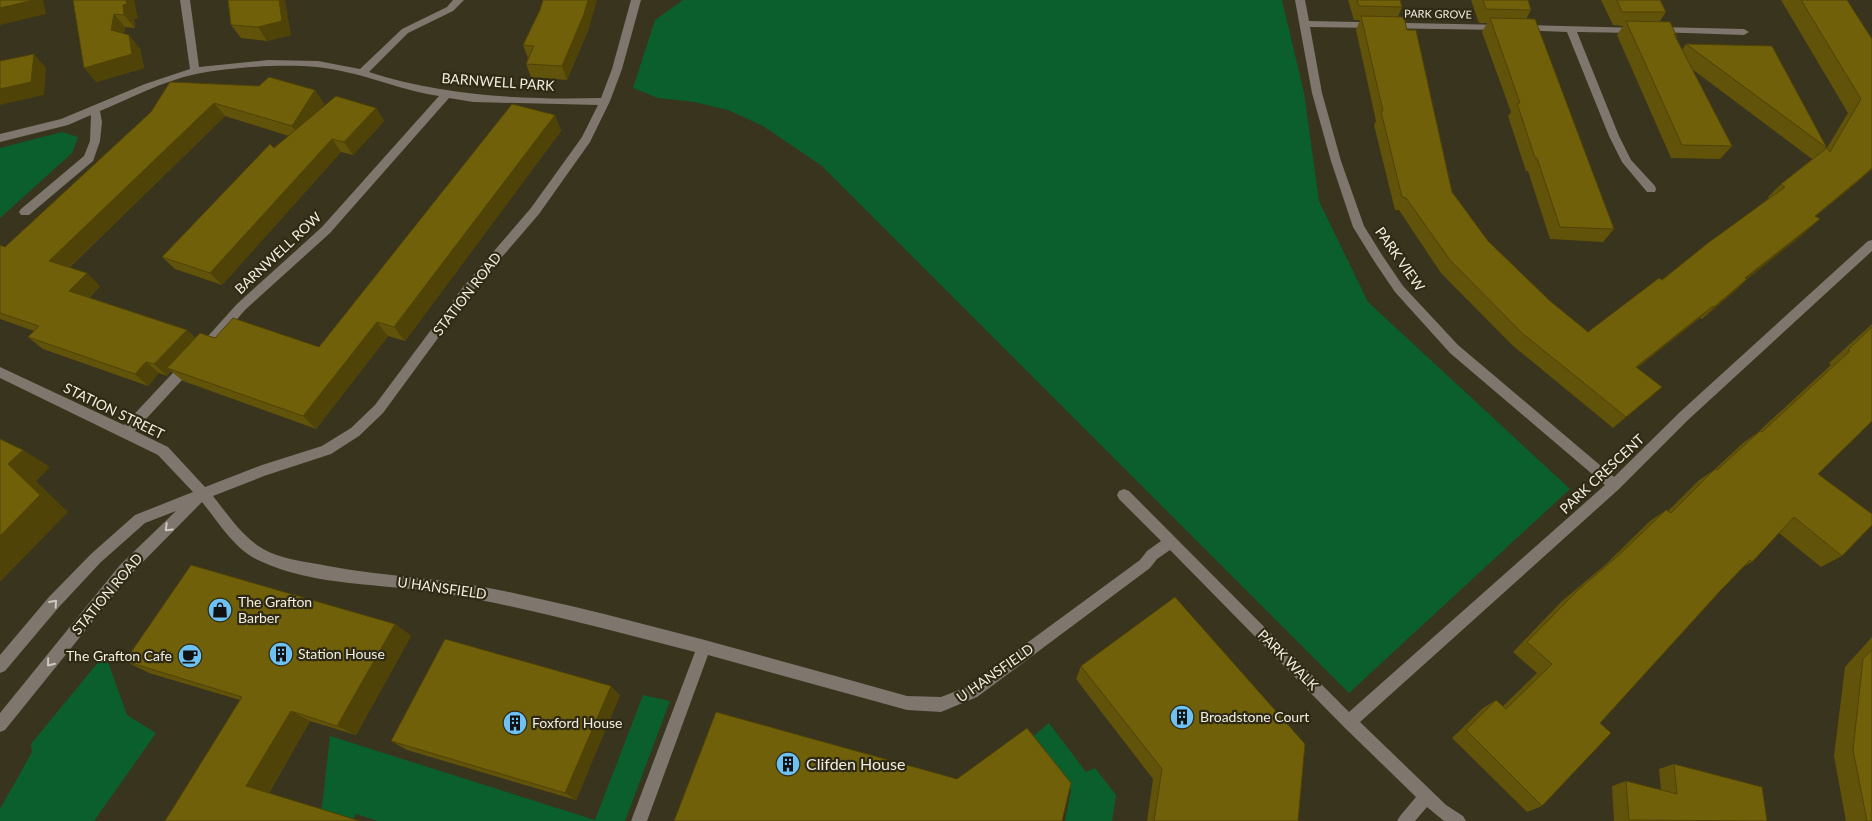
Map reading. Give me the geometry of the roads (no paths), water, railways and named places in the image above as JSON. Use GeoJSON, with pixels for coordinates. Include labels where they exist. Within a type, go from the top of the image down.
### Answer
{"type":"FeatureCollection","features":[{"type":"Feature","properties":{"kind":"street"},"geometry":{"type":"LineString","coordinates":[[185,0],[195,71]]}},
{"type":"Feature","properties":{"kind":"street"},"geometry":{"type":"LineString","coordinates":[[362,73],[405,30],[450,9],[459,0]]}},
{"type":"Feature","properties":{"kind":"street","name":"STATION ROAD"},"geometry":{"type":"LineString","coordinates":[[0,666],[54,602],[118,538],[140,519],[203,494],[326,450],[355,432],[379,409],[467,290],[535,211],[586,139],[605,101],[617,69],[636,0]]}},
{"type":"Feature","properties":{"kind":"street","name":"PARK VIEW"},"geometry":{"type":"LineString","coordinates":[[1300,0],[1306,24],[1316,93],[1336,161],[1359,227],[1394,281],[1424,318],[1454,349],[1614,485]]}},
{"type":"Feature","properties":{"kind":"street","name":"PARK GROVE"},"geometry":{"type":"LineString","coordinates":[[1306,24],[1744,32]]}},
{"type":"Feature","properties":{"kind":"street"},"geometry":{"type":"LineString","coordinates":[[1570,28],[1614,136],[1627,162],[1651,189]]}},
{"type":"Feature","properties":{"kind":"street","name":"BARNWELL PARK"},"geometry":{"type":"LineString","coordinates":[[0,138],[64,122],[149,86],[195,71],[230,66],[292,62],[318,64],[362,73],[395,84],[473,98],[578,102],[605,101]]}},
{"type":"Feature","properties":{"kind":"street","name":"BARNWELL ROW"},"geometry":{"type":"LineString","coordinates":[[126,432],[241,307],[326,230],[447,94]]}},
{"type":"Feature","properties":{"kind":"street"},"geometry":{"type":"LineString","coordinates":[[25,212],[89,158],[95,141],[97,122],[95,110]]}},
{"type":"Feature","properties":{"kind":"street","name":"PARK CRESCENT"},"geometry":{"type":"LineString","coordinates":[[1349,722],[1614,485],[1684,416],[1872,244]]}},
{"type":"Feature","properties":{"kind":"street","name":"STATION STREET"},"geometry":{"type":"LineString","coordinates":[[0,372],[163,451],[203,494]]}},
{"type":"Feature","properties":{"kind":"street","name":"STATION ROAD"},"geometry":{"type":"LineString","coordinates":[[0,725],[125,570],[203,494]]}},
{"type":"Feature","properties":{"kind":"street","name":"U HANSFIELD"},"geometry":{"type":"LineString","coordinates":[[203,494],[245,544],[263,556],[287,565],[353,577],[439,586],[504,597],[704,647],[908,703],[936,706],[954,702],[972,692],[1145,564],[1152,555],[1170,542]]}},
{"type":"Feature","properties":{"kind":"street","name":"PARK WALK"},"geometry":{"type":"LineString","coordinates":[[1124,495],[1349,722],[1427,796],[1458,821]]}},
{"type":"Feature","properties":{"kind":"street"},"geometry":{"type":"LineString","coordinates":[[639,821],[704,647]]}},
{"type":"Feature","properties":{"kind":"street"},"geometry":{"type":"LineString","coordinates":[[1405,821],[1427,796]]}},
{"type":"Feature","properties":{"kind":"place","name":"The Grafton Barber"},"geometry":{"type":"Point","coordinates":[220,610]}},
{"type":"Feature","properties":{"kind":"place","name":"Station House"},"geometry":{"type":"Point","coordinates":[281,654]}},
{"type":"Feature","properties":{"kind":"place","name":"The Grafton Cafe"},"geometry":{"type":"Point","coordinates":[190,656]}},
{"type":"Feature","properties":{"kind":"place","name":"Broadstone Court"},"geometry":{"type":"Point","coordinates":[1182,717]}},
{"type":"Feature","properties":{"kind":"place","name":"Foxford House"},"geometry":{"type":"Point","coordinates":[515,723]}},
{"type":"Feature","properties":{"kind":"place","name":"Clifden House"},"geometry":{"type":"Point","coordinates":[788,764]}}]}
